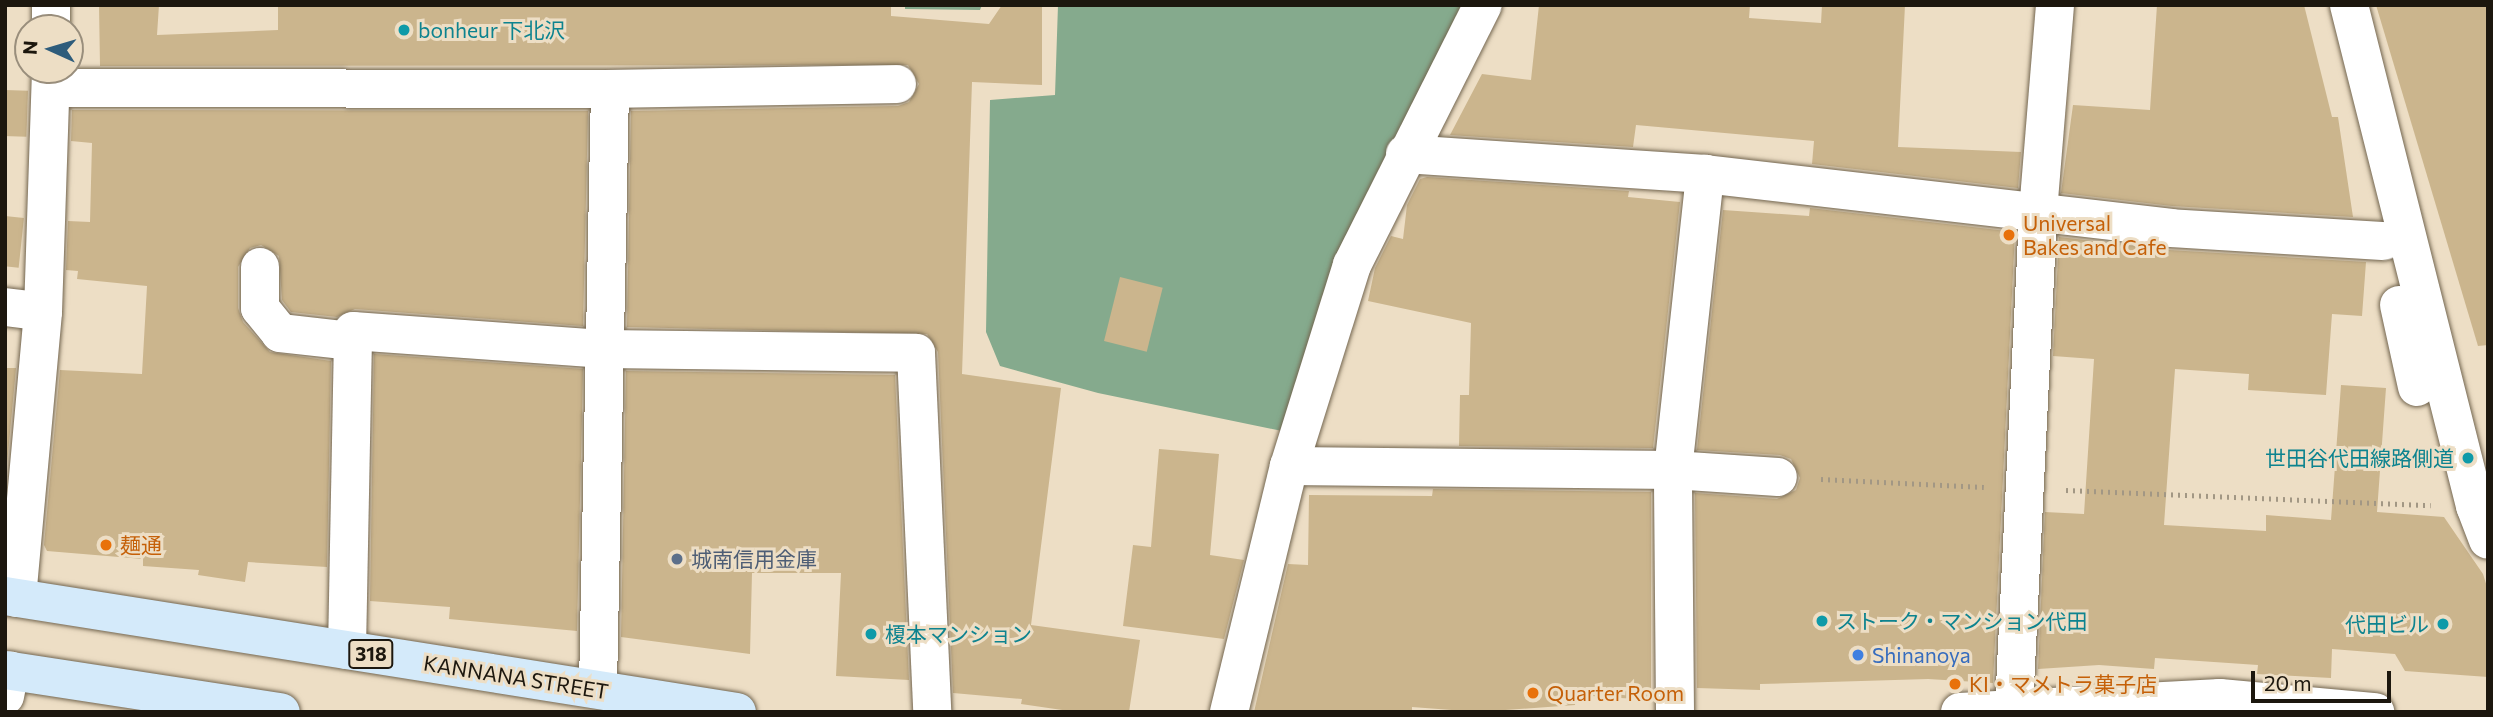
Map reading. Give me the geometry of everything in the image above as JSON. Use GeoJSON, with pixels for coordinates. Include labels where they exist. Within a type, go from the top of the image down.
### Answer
{"type":"FeatureCollection","features":[{"type":"Feature","properties":{"kind":"main road","name":"KANNANA STREET"},"geometry":{"type":"LineString","coordinates":[[11,596],[737,712]]}},
{"type":"Feature","properties":{"kind":"main road"},"geometry":{"type":"LineString","coordinates":[[7,679],[195,705],[281,712]]}},
{"type":"Feature","properties":{"kind":"street"},"geometry":{"type":"LineString","coordinates":[[1229,712],[1289,466],[1352,265],[1405,154],[1483,5]]}},
{"type":"Feature","properties":{"kind":"street"},"geometry":{"type":"LineString","coordinates":[[2014,707],[2038,212],[2055,5]]}},
{"type":"Feature","properties":{"kind":"street"},"geometry":{"type":"LineString","coordinates":[[2349,5],[2475,450],[2488,540]]}},
{"type":"Feature","properties":{"kind":"street"},"geometry":{"type":"LineString","coordinates":[[2340,79],[2384,241],[2417,387]]}},
{"type":"Feature","properties":{"kind":"street"},"geometry":{"type":"LineString","coordinates":[[84,80],[610,89],[897,84]]}},
{"type":"Feature","properties":{"kind":"street"},"geometry":{"type":"LineString","coordinates":[[11,596],[43,312],[51,84]]}},
{"type":"Feature","properties":{"kind":"street"},"geometry":{"type":"LineString","coordinates":[[598,690],[610,89]]}},
{"type":"Feature","properties":{"kind":"street"},"geometry":{"type":"LineString","coordinates":[[1405,154],[1705,174],[2170,228],[2384,241]]}},
{"type":"Feature","properties":{"kind":"street"},"geometry":{"type":"LineString","coordinates":[[1675,712],[1673,470],[1705,174]]}},
{"type":"Feature","properties":{"kind":"street"},"geometry":{"type":"LineString","coordinates":[[260,267],[260,308],[280,333],[353,341]]}},
{"type":"Feature","properties":{"kind":"street"},"geometry":{"type":"LineString","coordinates":[[5,307],[43,312]]}},
{"type":"Feature","properties":{"kind":"street"},"geometry":{"type":"LineString","coordinates":[[346,650],[353,331],[605,349],[916,353],[932,712]]}},
{"type":"Feature","properties":{"kind":"street"},"geometry":{"type":"LineString","coordinates":[[1289,466],[1673,470],[1778,477]]}},
{"type":"Feature","properties":{"kind":"street"},"geometry":{"type":"LineString","coordinates":[[1960,712],[2220,698],[2375,712]]}},
{"type":"Feature","properties":{"kind":"path"},"geometry":{"type":"LineString","coordinates":[[1778,477],[2377,504]]}},
{"type":"Feature","properties":{"kind":"green space"},"geometry":{"type":"Polygon","coordinates":[[[905,5],[982,5],[980,10],[905,9],[905,5]]]}},
{"type":"Feature","properties":{"kind":"green space"},"geometry":{"type":"Polygon","coordinates":[[[1058,5],[1472,5],[1282,431],[1098,393],[1000,366],[986,332],[990,100],[1055,95],[1058,5]]]}},
{"type":"Feature","properties":{"kind":"building"},"geometry":{"type":"Polygon","coordinates":[[[99,5],[159,5],[157,35],[278,30],[278,5],[891,5],[891,16],[989,24],[1002,5],[1042,5],[1042,85],[972,82],[962,374],[1061,388],[1031,625],[1140,640],[1129,712],[1076,712],[1021,704],[1022,699],[953,693],[938,352],[927,334],[627,327],[631,111],[898,106],[909,102],[919,84],[908,65],[100,66],[99,5]]]}},
{"type":"Feature","properties":{"kind":"building"},"geometry":{"type":"Polygon","coordinates":[[[1539,5],[1750,5],[1749,18],[1821,23],[1822,5],[1905,5],[1898,147],[2021,152],[2018,188],[1812,164],[1814,141],[1636,125],[1633,147],[1450,135],[1482,74],[1531,80],[1539,5]]]}},
{"type":"Feature","properties":{"kind":"building"},"geometry":{"type":"Polygon","coordinates":[[[2157,5],[2304,5],[2332,117],[2338,117],[2353,217],[2172,206],[2061,193],[2073,105],[2150,110],[2157,5]]]}},
{"type":"Feature","properties":{"kind":"building"},"geometry":{"type":"Polygon","coordinates":[[[2376,5],[2488,5],[2488,345],[2478,346],[2376,5]]]}},
{"type":"Feature","properties":{"kind":"building"},"geometry":{"type":"Polygon","coordinates":[[[5,90],[28,91],[26,137],[5,136],[5,90]]]}},
{"type":"Feature","properties":{"kind":"building"},"geometry":{"type":"Polygon","coordinates":[[[72,110],[588,111],[583,326],[355,309],[337,317],[291,312],[282,300],[279,256],[261,245],[250,248],[238,267],[238,308],[243,322],[270,352],[331,361],[327,567],[248,562],[245,582],[198,575],[199,570],[143,566],[143,559],[47,551],[44,545],[60,370],[142,374],[147,286],[77,279],[78,271],[66,270],[68,221],[90,222],[92,143],[71,141],[72,110]]]}},
{"type":"Feature","properties":{"kind":"building"},"geometry":{"type":"Polygon","coordinates":[[[1427,177],[1629,191],[1628,197],[1680,202],[1653,448],[1459,446],[1460,395],[1469,395],[1471,323],[1368,301],[1375,268],[1391,236],[1403,239],[1407,205],[1420,179],[1427,177]]]}},
{"type":"Feature","properties":{"kind":"building"},"geometry":{"type":"Polygon","coordinates":[[[1810,208],[2015,232],[1993,683],[1928,679],[1760,684],[1760,690],[1697,688],[1695,493],[1777,499],[1796,490],[1800,478],[1791,459],[1780,455],[1697,450],[1723,210],[1809,216],[1810,208]]]}},
{"type":"Feature","properties":{"kind":"building"},"geometry":{"type":"Polygon","coordinates":[[[5,216],[24,218],[19,268],[5,266],[5,216]]]}},
{"type":"Feature","properties":{"kind":"building"},"geometry":{"type":"Polygon","coordinates":[[[2059,237],[2169,250],[2366,262],[2362,316],[2332,314],[2326,395],[2248,390],[2249,374],[2175,369],[2164,525],[2266,531],[2266,515],[2331,520],[2341,385],[2386,388],[2377,512],[2444,517],[2483,574],[2488,590],[2488,677],[2405,671],[2395,654],[2332,649],[2331,678],[2257,674],[2258,665],[2155,658],[2154,669],[2099,665],[2038,669],[2045,512],[2084,514],[2094,359],[2053,356],[2059,237]]]}},
{"type":"Feature","properties":{"kind":"building"},"geometry":{"type":"Polygon","coordinates":[[[1120,277],[1163,288],[1147,352],[1104,341],[1120,277]]]}},
{"type":"Feature","properties":{"kind":"building"},"geometry":{"type":"Polygon","coordinates":[[[374,354],[583,369],[577,631],[449,619],[450,607],[370,601],[374,354]]]}},
{"type":"Feature","properties":{"kind":"building"},"geometry":{"type":"Polygon","coordinates":[[[5,368],[16,368],[5,486],[5,368]]]}},
{"type":"Feature","properties":{"kind":"building"},"geometry":{"type":"Polygon","coordinates":[[[626,371],[895,375],[909,680],[836,676],[841,573],[752,573],[750,654],[621,637],[626,371]]]}},
{"type":"Feature","properties":{"kind":"building"},"geometry":{"type":"Polygon","coordinates":[[[1159,449],[1219,454],[1210,555],[1244,560],[1224,639],[1123,626],[1133,545],[1151,547],[1159,449]]]}},
{"type":"Feature","properties":{"kind":"building"},"geometry":{"type":"Polygon","coordinates":[[[1433,489],[1651,492],[1651,700],[1576,695],[1575,705],[1478,712],[1412,707],[1412,712],[1254,712],[1288,564],[1308,565],[1309,495],[1432,496],[1433,489]]]}},
{"type":"Feature","properties":{"kind":"place","name":"bonheur 下北沢"},"geometry":{"type":"Point","coordinates":[404,30]}},
{"type":"Feature","properties":{"kind":"place","name":"Universal Bakes and Cafe"},"geometry":{"type":"Point","coordinates":[2009,235]}},
{"type":"Feature","properties":{"kind":"place","name":"世田谷代田線路側道"},"geometry":{"type":"Point","coordinates":[2468,458]}},
{"type":"Feature","properties":{"kind":"place","name":"麺通"},"geometry":{"type":"Point","coordinates":[106,545]}},
{"type":"Feature","properties":{"kind":"place","name":"城南信用金庫"},"geometry":{"type":"Point","coordinates":[677,559]}},
{"type":"Feature","properties":{"kind":"place","name":"ストーク・マンション代田"},"geometry":{"type":"Point","coordinates":[1822,621]}},
{"type":"Feature","properties":{"kind":"place","name":"代田ビル"},"geometry":{"type":"Point","coordinates":[2443,624]}},
{"type":"Feature","properties":{"kind":"place","name":"榎本マンション"},"geometry":{"type":"Point","coordinates":[871,634]}},
{"type":"Feature","properties":{"kind":"place","name":"Shinanoya"},"geometry":{"type":"Point","coordinates":[1858,655]}},
{"type":"Feature","properties":{"kind":"place","name":"KI・マメトラ菓子店"},"geometry":{"type":"Point","coordinates":[1955,684]}},
{"type":"Feature","properties":{"kind":"place","name":"Quarter Room"},"geometry":{"type":"Point","coordinates":[1533,693]}}]}
